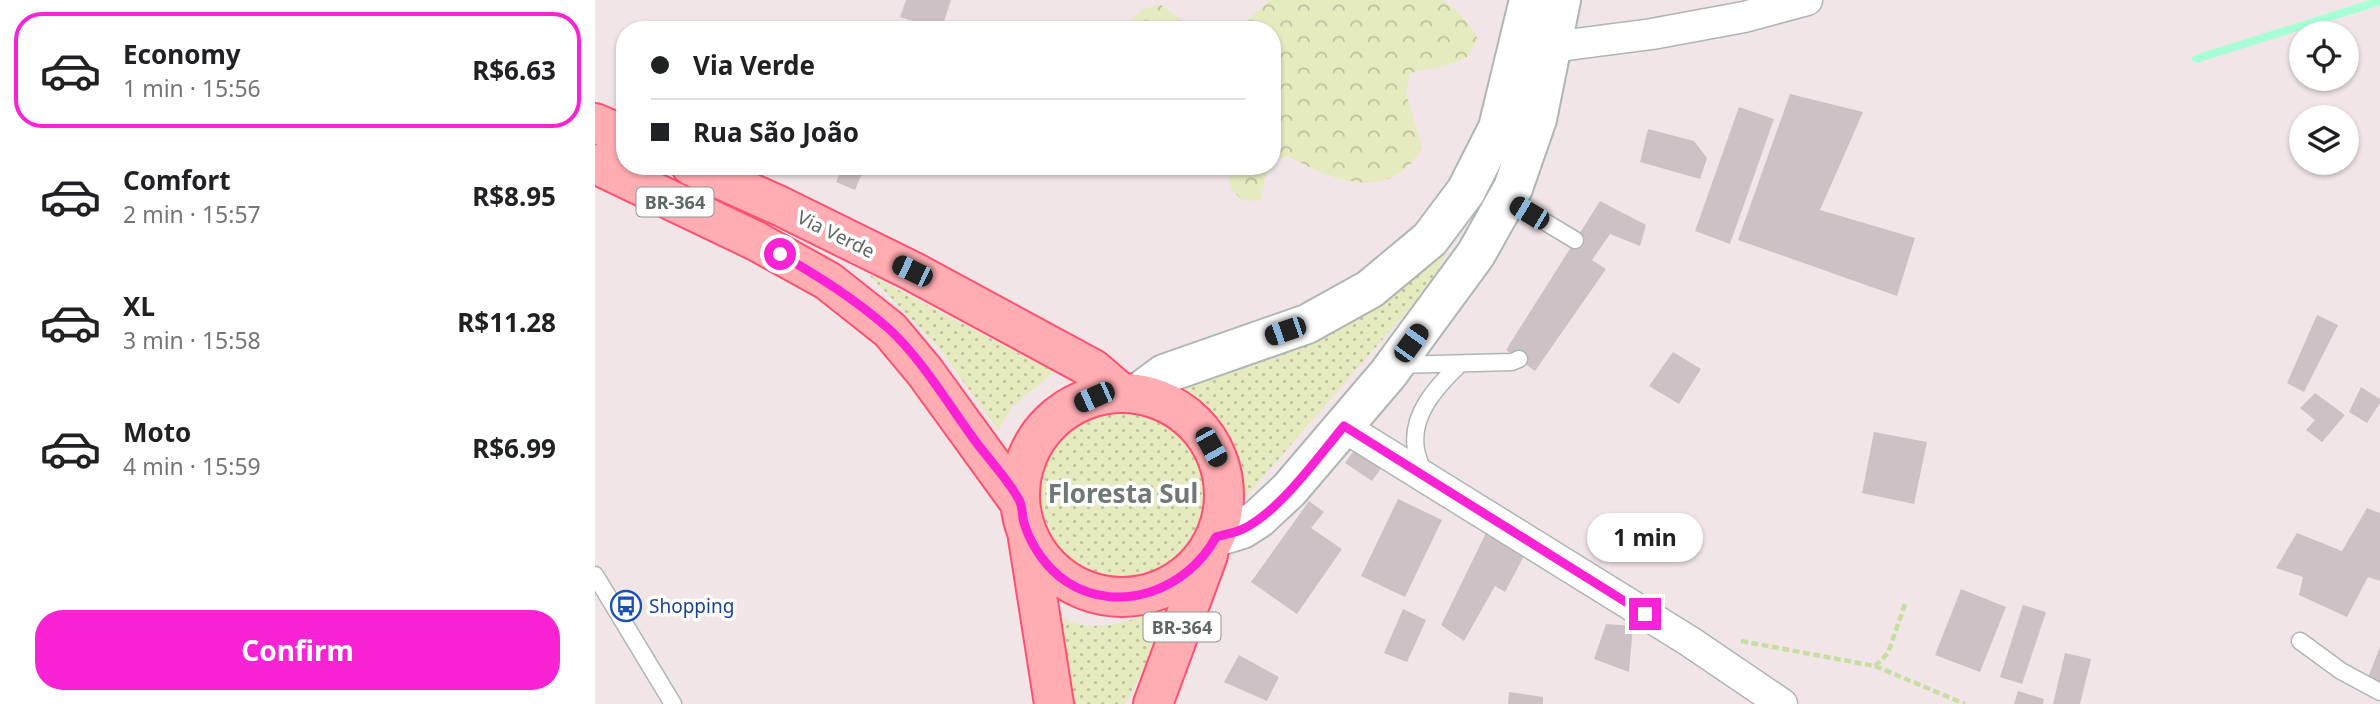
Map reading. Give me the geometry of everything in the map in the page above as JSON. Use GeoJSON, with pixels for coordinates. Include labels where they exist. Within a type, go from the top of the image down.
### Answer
{"type":"FeatureCollection","features":[{"type":"Feature","properties":{"kind":"main road"},"geometry":{"type":"LineString","coordinates":[[1129,393],[1164,374],[1307,324],[1370,289],[1430,239],[1466,191],[1498,128],[1529,0]]}},
{"type":"Feature","properties":{"kind":"main road"},"geometry":{"type":"LineString","coordinates":[[1213,543],[1259,518],[1289,490],[1394,365],[1476,254],[1507,199],[1537,119],[1561,0]]}},
{"type":"Feature","properties":{"kind":"main road"},"geometry":{"type":"LineString","coordinates":[[595,123],[616,132]]}},
{"type":"Feature","properties":{"kind":"main road","name":"BR-364"},"geometry":{"type":"LineString","coordinates":[[595,164],[616,174]]}},
{"type":"Feature","properties":{"kind":"main road","name":"BR-364"},"geometry":{"type":"LineString","coordinates":[[618,175],[768,247],[828,281],[890,330],[925,372],[1024,518],[1044,561],[1067,582],[1097,595],[1129,597],[1161,590],[1188,573],[1213,543]]}},
{"type":"Feature","properties":{"kind":"main road","name":"Via Verde"},"geometry":{"type":"LineString","coordinates":[[711,175],[912,271],[1093,369],[1129,393]]}},
{"type":"Feature","properties":{"kind":"main road","name":"BR-364"},"geometry":{"type":"LineString","coordinates":[[1054,704],[1024,518],[1022,475],[1031,449],[1047,426],[1069,409],[1094,397],[1129,393],[1173,406],[1202,430],[1220,463],[1225,500],[1213,543],[1153,704]]}},
{"type":"Feature","properties":{"kind":"street"},"geometry":{"type":"LineString","coordinates":[[1552,47],[1652,34],[1743,8],[1807,0]]}},
{"type":"Feature","properties":{"kind":"street"},"geometry":{"type":"LineString","coordinates":[[1344,426],[1689,641],[1782,704]]}},
{"type":"Feature","properties":{"kind":"lane"},"geometry":{"type":"LineString","coordinates":[[1507,199],[1575,240]]}},
{"type":"Feature","properties":{"kind":"lane"},"geometry":{"type":"LineString","coordinates":[[1394,365],[1459,365],[1512,362],[1519,359]]}},
{"type":"Feature","properties":{"kind":"lane"},"geometry":{"type":"LineString","coordinates":[[1425,477],[1415,448],[1417,425],[1424,406],[1440,383],[1459,365]]}},
{"type":"Feature","properties":{"kind":"lane"},"geometry":{"type":"LineString","coordinates":[[595,575],[673,704]]}},
{"type":"Feature","properties":{"kind":"lane"},"geometry":{"type":"LineString","coordinates":[[2300,641],[2341,671],[2380,692]]}},
{"type":"Feature","properties":{"kind":"path"},"geometry":{"type":"LineString","coordinates":[[1875,666],[1888,653],[1906,601]]}},
{"type":"Feature","properties":{"kind":"path"},"geometry":{"type":"LineString","coordinates":[[1689,641],[1733,640],[1875,666],[1965,704]]}},
{"type":"Feature","properties":{"kind":"green space"},"geometry":{"type":"Polygon","coordinates":[[[1270,0],[1442,0],[1467,22],[1478,39],[1469,56],[1448,65],[1410,73],[1406,93],[1422,148],[1409,165],[1394,176],[1377,182],[1360,182],[1324,173],[1288,156],[1281,158],[1281,21],[1246,21],[1270,0]]]}},
{"type":"Feature","properties":{"kind":"green space"},"geometry":{"type":"Polygon","coordinates":[[[1161,5],[1182,21],[1129,21],[1144,9],[1161,5]]]}},
{"type":"Feature","properties":{"kind":"green space"},"geometry":{"type":"Polygon","coordinates":[[[1493,170],[1428,287],[1242,501],[1239,464],[1225,430],[1180,384],[1319,338],[1493,170]]]}},
{"type":"Feature","properties":{"kind":"green space"},"geometry":{"type":"Polygon","coordinates":[[[1228,175],[1266,175],[1260,201],[1242,200],[1232,190],[1228,175]]]}},
{"type":"Feature","properties":{"kind":"green space"},"geometry":{"type":"Polygon","coordinates":[[[868,274],[1054,372],[1013,406],[998,430],[940,349],[868,274]]]}},
{"type":"Feature","properties":{"kind":"green space"},"geometry":{"type":"Polygon","coordinates":[[[1123,413],[1155,419],[1181,437],[1199,463],[1205,495],[1199,527],[1181,553],[1155,571],[1123,577],[1091,571],[1065,553],[1047,527],[1041,495],[1047,463],[1065,437],[1091,419],[1123,413]]]}},
{"type":"Feature","properties":{"kind":"green space"},"geometry":{"type":"Polygon","coordinates":[[[1180,600],[1125,704],[1075,704],[1052,614],[1079,624],[1109,625],[1133,619],[1180,600]]]}},
{"type":"Feature","properties":{"kind":"building"},"geometry":{"type":"Polygon","coordinates":[[[906,0],[951,0],[944,21],[913,21],[900,17],[906,0]]]}},
{"type":"Feature","properties":{"kind":"building"},"geometry":{"type":"Polygon","coordinates":[[[1790,94],[1863,112],[1820,210],[1915,238],[1897,296],[1738,240],[1790,94]]]}},
{"type":"Feature","properties":{"kind":"building"},"geometry":{"type":"Polygon","coordinates":[[[1739,107],[1774,119],[1730,244],[1695,231],[1739,107]]]}},
{"type":"Feature","properties":{"kind":"building"},"geometry":{"type":"Polygon","coordinates":[[[1648,129],[1694,141],[1707,158],[1700,179],[1640,162],[1648,129]]]}},
{"type":"Feature","properties":{"kind":"building"},"geometry":{"type":"Polygon","coordinates":[[[839,175],[861,175],[855,190],[836,182],[839,175]]]}},
{"type":"Feature","properties":{"kind":"building"},"geometry":{"type":"Polygon","coordinates":[[[1600,201],[1646,225],[1640,246],[1610,234],[1592,260],[1606,269],[1535,371],[1506,350],[1600,201]]]}},
{"type":"Feature","properties":{"kind":"building"},"geometry":{"type":"Polygon","coordinates":[[[2317,315],[2338,325],[2304,392],[2287,383],[2317,315]]]}},
{"type":"Feature","properties":{"kind":"building"},"geometry":{"type":"Polygon","coordinates":[[[1673,352],[1701,369],[1679,404],[1649,386],[1673,352]]]}},
{"type":"Feature","properties":{"kind":"building"},"geometry":{"type":"Polygon","coordinates":[[[2361,387],[2380,399],[2367,423],[2349,412],[2361,387]]]}},
{"type":"Feature","properties":{"kind":"building"},"geometry":{"type":"Polygon","coordinates":[[[2315,393],[2345,415],[2322,442],[2306,430],[2315,420],[2300,408],[2315,393]]]}},
{"type":"Feature","properties":{"kind":"building"},"geometry":{"type":"Polygon","coordinates":[[[1874,432],[1927,442],[1914,504],[1862,493],[1874,432]]]}},
{"type":"Feature","properties":{"kind":"building"},"geometry":{"type":"Polygon","coordinates":[[[1355,449],[1382,467],[1372,481],[1345,463],[1355,449]]]}},
{"type":"Feature","properties":{"kind":"building"},"geometry":{"type":"Polygon","coordinates":[[[1398,499],[1442,520],[1405,597],[1361,576],[1398,499]]]}},
{"type":"Feature","properties":{"kind":"building"},"geometry":{"type":"Polygon","coordinates":[[[1309,501],[1324,512],[1311,528],[1342,549],[1297,614],[1251,582],[1309,501]]]}},
{"type":"Feature","properties":{"kind":"building"},"geometry":{"type":"Polygon","coordinates":[[[2367,508],[2380,513],[2380,581],[2368,577],[2347,617],[2299,595],[2303,577],[2276,568],[2297,533],[2342,551],[2367,508]]]}},
{"type":"Feature","properties":{"kind":"building"},"geometry":{"type":"Polygon","coordinates":[[[1486,533],[1524,556],[1505,592],[1495,586],[1464,641],[1441,625],[1486,533]]]}},
{"type":"Feature","properties":{"kind":"building"},"geometry":{"type":"Polygon","coordinates":[[[1961,589],[2006,607],[1980,672],[1935,655],[1961,589]]]}},
{"type":"Feature","properties":{"kind":"building"},"geometry":{"type":"Polygon","coordinates":[[[2023,605],[2046,612],[2022,684],[2000,677],[2023,605]]]}},
{"type":"Feature","properties":{"kind":"building"},"geometry":{"type":"Polygon","coordinates":[[[1403,609],[1426,620],[1407,662],[1384,653],[1403,609]]]}},
{"type":"Feature","properties":{"kind":"building"},"geometry":{"type":"Polygon","coordinates":[[[1606,624],[1633,626],[1629,672],[1594,659],[1606,624]]]}},
{"type":"Feature","properties":{"kind":"building"},"geometry":{"type":"Polygon","coordinates":[[[2380,647],[2380,691],[2365,685],[2380,647]]]}},
{"type":"Feature","properties":{"kind":"building"},"geometry":{"type":"Polygon","coordinates":[[[2065,653],[2091,659],[2080,704],[2053,704],[2065,653]]]}},
{"type":"Feature","properties":{"kind":"building"},"geometry":{"type":"Polygon","coordinates":[[[1239,655],[1279,677],[1267,701],[1224,682],[1239,655]]]}},
{"type":"Feature","properties":{"kind":"building"},"geometry":{"type":"Polygon","coordinates":[[[2018,691],[2044,699],[2043,704],[2014,704],[2018,691]]]}},
{"type":"Feature","properties":{"kind":"building"},"geometry":{"type":"Polygon","coordinates":[[[1509,692],[1543,697],[1543,704],[1508,704],[1509,692]]]}},
{"type":"Feature","properties":{"kind":"waterway"},"geometry":{"type":"LineString","coordinates":[[2196,59],[2380,1]]}},
{"type":"Feature","properties":{"kind":"place","name":"Shopping"},"geometry":{"type":"Point","coordinates":[626,606]}},
{"type":"Feature","properties":{"kind":"district","name":"Floresta Sul"},"geometry":{"type":"Point","coordinates":[1123,493]}},
{"type":"Feature","properties":{"kind":"route"},"geometry":{"type":"LineString","coordinates":[[780,254],[828,281],[890,330],[925,372],[1020,503],[1027,533],[1044,561],[1067,582],[1097,595],[1129,597],[1161,590],[1188,573],[1210,549],[1216,537],[1242,529],[1259,518],[1289,490],[1344,426],[1645,614]]}}]}
